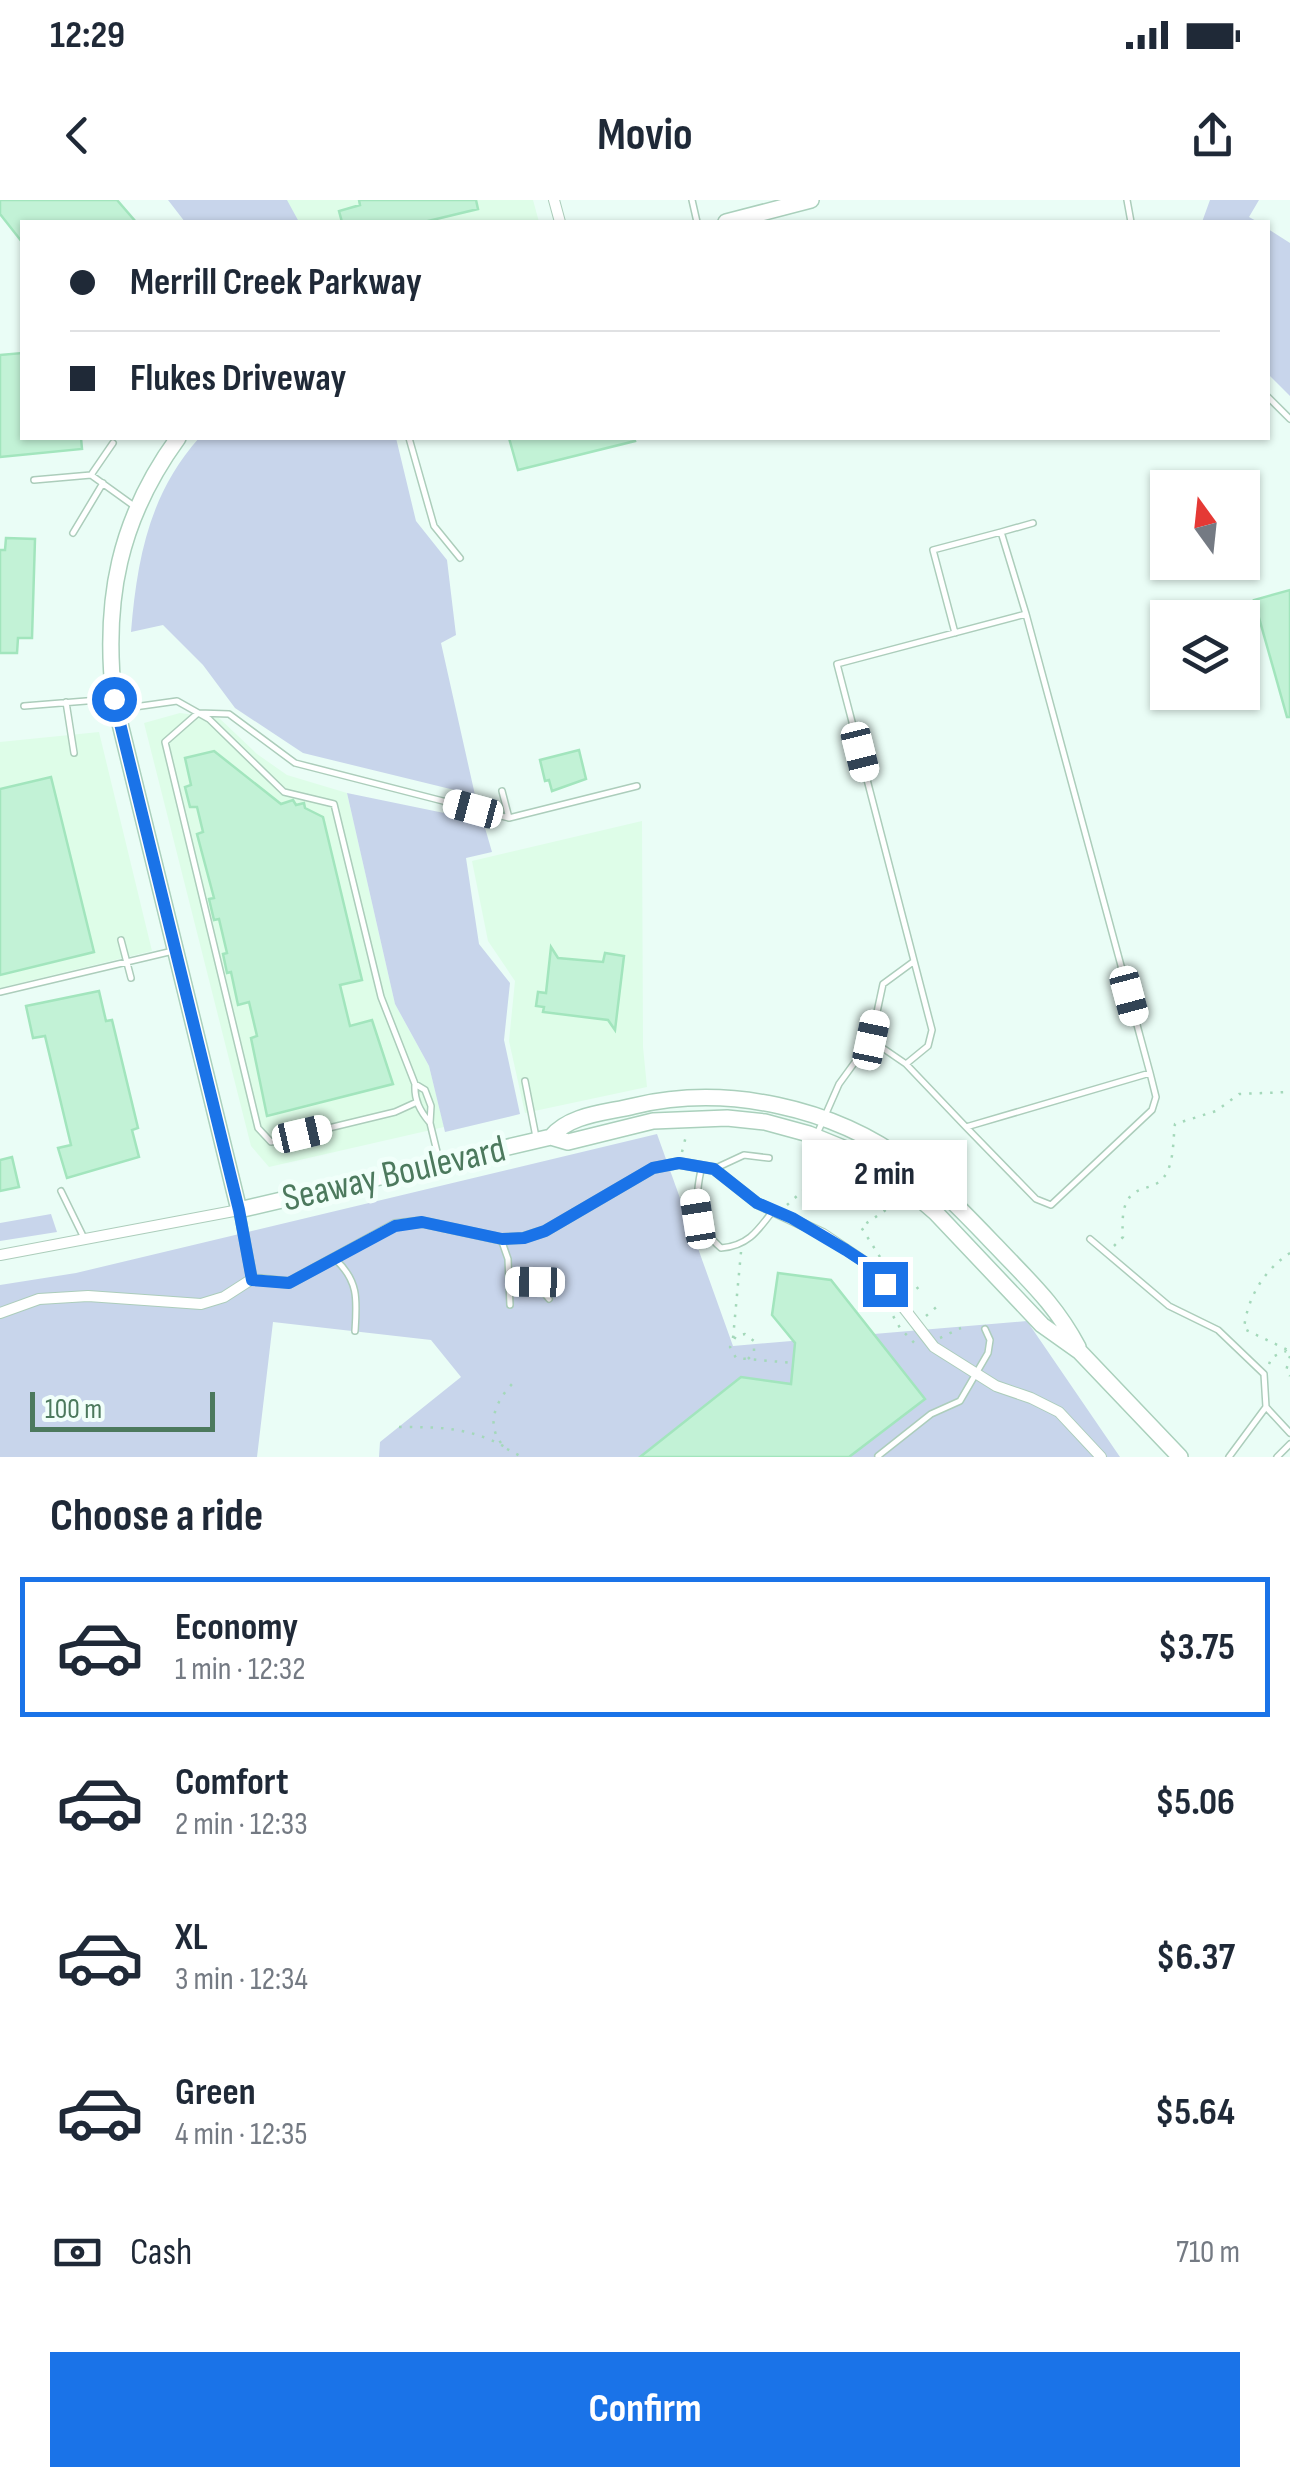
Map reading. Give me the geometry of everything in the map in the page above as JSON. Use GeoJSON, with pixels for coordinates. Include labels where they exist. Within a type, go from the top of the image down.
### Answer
{"type":"FeatureCollection","features":[{"type":"Feature","properties":{"kind":"street"},"geometry":{"type":"LineString","coordinates":[[733,220],[804,201]]}},
{"type":"Feature","properties":{"kind":"street"},"geometry":{"type":"LineString","coordinates":[[177,440],[137,508],[116,578],[108,646],[116,704],[239,1210],[252,1280]]}},
{"type":"Feature","properties":{"kind":"street","name":"Seaway Boulevard"},"geometry":{"type":"LineString","coordinates":[[544,1138],[562,1123],[648,1103],[693,1099],[766,1104],[823,1119],[906,1162],[949,1198],[1058,1312],[1080,1352]]}},
{"type":"Feature","properties":{"kind":"street","name":"Seaway Boulevard"},"geometry":{"type":"LineString","coordinates":[[0,1255],[239,1210],[544,1138],[568,1142],[653,1121],[690,1117],[766,1122],[854,1152],[906,1186],[1042,1325],[1080,1352],[1180,1457]]}},
{"type":"Feature","properties":{"kind":"street"},"geometry":{"type":"LineString","coordinates":[[0,1313],[40,1299],[88,1296],[201,1304],[252,1280],[289,1283],[395,1226],[422,1222],[502,1239],[545,1231],[653,1168],[679,1163],[714,1169],[757,1203],[824,1234],[872,1267],[934,1347],[977,1374],[1059,1412],[1100,1457]]}},
{"type":"Feature","properties":{"kind":"lane"},"geometry":{"type":"LineString","coordinates":[[1270,399],[1290,419]]}},
{"type":"Feature","properties":{"kind":"lane"},"geometry":{"type":"LineString","coordinates":[[410,440],[434,526],[460,558]]}},
{"type":"Feature","properties":{"kind":"lane"},"geometry":{"type":"LineString","coordinates":[[92,474],[113,443]]}},
{"type":"Feature","properties":{"kind":"lane"},"geometry":{"type":"LineString","coordinates":[[34,480],[92,474],[137,508]]}},
{"type":"Feature","properties":{"kind":"lane"},"geometry":{"type":"LineString","coordinates":[[73,533],[103,484]]}},
{"type":"Feature","properties":{"kind":"lane"},"geometry":{"type":"LineString","coordinates":[[954,633],[933,550],[1033,524]]}},
{"type":"Feature","properties":{"kind":"lane"},"geometry":{"type":"LineString","coordinates":[[871,1040],[906,1064],[1036,1199],[1051,1205],[1152,1110],[1156,1096],[1001,532]]}},
{"type":"Feature","properties":{"kind":"lane"},"geometry":{"type":"LineString","coordinates":[[906,1064],[928,1046],[932,1030],[837,664],[1026,614]]}},
{"type":"Feature","properties":{"kind":"lane"},"geometry":{"type":"LineString","coordinates":[[24,706],[176,700],[198,713],[284,792],[334,804],[381,998],[416,1084],[417,1102],[430,1123]]}},
{"type":"Feature","properties":{"kind":"lane"},"geometry":{"type":"LineString","coordinates":[[66,702],[74,752]]}},
{"type":"Feature","properties":{"kind":"lane"},"geometry":{"type":"LineString","coordinates":[[417,1102],[395,1112],[271,1142],[258,1128],[165,742],[198,713],[229,714],[295,763],[509,818],[637,786]]}},
{"type":"Feature","properties":{"kind":"lane"},"geometry":{"type":"LineString","coordinates":[[502,791],[509,818]]}},
{"type":"Feature","properties":{"kind":"lane"},"geometry":{"type":"LineString","coordinates":[[121,940],[131,978]]}},
{"type":"Feature","properties":{"kind":"lane"},"geometry":{"type":"LineString","coordinates":[[0,992],[176,950]]}},
{"type":"Feature","properties":{"kind":"lane"},"geometry":{"type":"LineString","coordinates":[[816,1136],[839,1084],[871,1040],[883,984],[912,962]]}},
{"type":"Feature","properties":{"kind":"lane"},"geometry":{"type":"LineString","coordinates":[[966,1127],[1150,1073]]}},
{"type":"Feature","properties":{"kind":"lane"},"geometry":{"type":"LineString","coordinates":[[524,1082],[544,1138]]}},
{"type":"Feature","properties":{"kind":"lane"},"geometry":{"type":"LineString","coordinates":[[416,1084],[425,1090],[431,1106],[430,1123],[440,1163]]}},
{"type":"Feature","properties":{"kind":"lane"},"geometry":{"type":"LineString","coordinates":[[714,1169],[744,1154],[769,1158]]}},
{"type":"Feature","properties":{"kind":"lane"},"geometry":{"type":"LineString","coordinates":[[702,1167],[695,1198],[698,1219],[708,1237],[721,1248],[739,1246],[779,1212]]}},
{"type":"Feature","properties":{"kind":"lane"},"geometry":{"type":"LineString","coordinates":[[62,1191],[84,1240]]}},
{"type":"Feature","properties":{"kind":"lane"},"geometry":{"type":"LineString","coordinates":[[502,1239],[510,1306]]}},
{"type":"Feature","properties":{"kind":"lane"},"geometry":{"type":"LineString","coordinates":[[1090,1239],[1170,1306],[1218,1330],[1264,1374],[1266,1407],[1290,1434]]}},
{"type":"Feature","properties":{"kind":"lane"},"geometry":{"type":"LineString","coordinates":[[332,1257],[354,1281],[358,1297],[355,1331]]}},
{"type":"Feature","properties":{"kind":"lane"},"geometry":{"type":"LineString","coordinates":[[510,1282],[535,1282],[549,1298]]}},
{"type":"Feature","properties":{"kind":"lane"},"geometry":{"type":"LineString","coordinates":[[878,1456],[932,1414],[960,1401],[988,1353],[990,1340],[985,1329]]}},
{"type":"Feature","properties":{"kind":"lane"},"geometry":{"type":"LineString","coordinates":[[1229,1457],[1266,1407]]}},
{"type":"Feature","properties":{"kind":"lane"},"geometry":{"type":"LineString","coordinates":[[1277,1457],[1290,1444]]}},
{"type":"Feature","properties":{"kind":"path"},"geometry":{"type":"LineString","coordinates":[[1108,1254],[1123,1237],[1124,1206],[1136,1190],[1159,1182],[1168,1172],[1174,1124],[1216,1111],[1239,1094],[1290,1092]]}},
{"type":"Feature","properties":{"kind":"path"},"geometry":{"type":"LineString","coordinates":[[679,1163],[690,1117]]}},
{"type":"Feature","properties":{"kind":"path"},"geometry":{"type":"LineString","coordinates":[[779,1212],[819,1176]]}},
{"type":"Feature","properties":{"kind":"path"},"geometry":{"type":"LineString","coordinates":[[880,1258],[861,1226],[890,1207],[906,1186]]}},
{"type":"Feature","properties":{"kind":"path"},"geometry":{"type":"LineString","coordinates":[[739,1246],[743,1256],[730,1347],[733,1355],[740,1360],[793,1363]]}},
{"type":"Feature","properties":{"kind":"path"},"geometry":{"type":"LineString","coordinates":[[1289,1353],[1244,1329],[1246,1308],[1255,1290],[1290,1253]]}},
{"type":"Feature","properties":{"kind":"path"},"geometry":{"type":"LineString","coordinates":[[885,1284],[881,1294],[889,1310],[922,1350]]}},
{"type":"Feature","properties":{"kind":"path"},"geometry":{"type":"LineString","coordinates":[[733,1339],[740,1334],[752,1338],[756,1349],[748,1358]]}},
{"type":"Feature","properties":{"kind":"path"},"geometry":{"type":"LineString","coordinates":[[1264,1374],[1272,1357],[1289,1353]]}},
{"type":"Feature","properties":{"kind":"path"},"geometry":{"type":"LineString","coordinates":[[1289,1353],[1286,1371],[1290,1376]]}},
{"type":"Feature","properties":{"kind":"path"},"geometry":{"type":"LineString","coordinates":[[505,1447],[496,1438],[494,1415],[517,1379]]}},
{"type":"Feature","properties":{"kind":"path"},"geometry":{"type":"LineString","coordinates":[[399,1426],[454,1427],[480,1434],[522,1457]]}},
{"type":"Feature","properties":{"kind":"shaded area"},"geometry":{"type":"Polygon","coordinates":[[[168,200],[287,200],[298,220],[183,220],[168,200]]]}},
{"type":"Feature","properties":{"kind":"shaded area"},"geometry":{"type":"Polygon","coordinates":[[[276,200],[533,200],[538,220],[279,220],[276,200]]]}},
{"type":"Feature","properties":{"kind":"shaded area"},"geometry":{"type":"Polygon","coordinates":[[[1210,200],[1259,200],[1249,217],[1254,220],[1203,220],[1210,200]]]}},
{"type":"Feature","properties":{"kind":"shaded area"},"geometry":{"type":"Polygon","coordinates":[[[1270,230],[1290,243],[1290,396],[1270,376],[1270,230]]]}},
{"type":"Feature","properties":{"kind":"shaded area"},"geometry":{"type":"Polygon","coordinates":[[[197,440],[396,440],[416,521],[447,560],[456,635],[441,643],[475,795],[303,753],[235,708],[203,665],[163,625],[131,632],[148,529],[182,459],[197,440]]]}},
{"type":"Feature","properties":{"kind":"shaded area"},"geometry":{"type":"Polygon","coordinates":[[[180,713],[219,718],[257,754],[287,775],[347,793],[395,1004],[429,1066],[444,1127],[269,1167],[251,1146],[144,723],[180,713]]]}},
{"type":"Feature","properties":{"kind":"shaded area"},"geometry":{"type":"Polygon","coordinates":[[[99,732],[152,951],[0,988],[0,742],[99,732]]]}},
{"type":"Feature","properties":{"kind":"shaded area"},"geometry":{"type":"Polygon","coordinates":[[[347,793],[483,821],[492,852],[466,858],[479,944],[510,983],[504,1040],[520,1114],[445,1132],[429,1066],[395,1004],[347,793]]]}},
{"type":"Feature","properties":{"kind":"shaded area"},"geometry":{"type":"Polygon","coordinates":[[[642,821],[643,1047],[647,1087],[525,1113],[509,1041],[515,981],[488,941],[472,861],[642,821]]]}},
{"type":"Feature","properties":{"kind":"shaded area"},"geometry":{"type":"Polygon","coordinates":[[[657,1134],[733,1346],[1027,1321],[1120,1457],[379,1457],[380,1442],[461,1377],[431,1340],[273,1322],[257,1457],[0,1457],[0,1285],[76,1273],[657,1134]]]}},
{"type":"Feature","properties":{"kind":"shaded area"},"geometry":{"type":"Polygon","coordinates":[[[51,1214],[57,1232],[0,1241],[0,1223],[51,1214]]]}},
{"type":"Feature","properties":{"kind":"building"},"geometry":{"type":"Polygon","coordinates":[[[0,200],[117,200],[134,220],[20,220],[20,239],[0,214],[0,200]]]}},
{"type":"Feature","properties":{"kind":"building"},"geometry":{"type":"Polygon","coordinates":[[[359,200],[476,200],[478,209],[432,220],[341,220],[339,211],[360,205],[359,200]]]}},
{"type":"Feature","properties":{"kind":"building"},"geometry":{"type":"Polygon","coordinates":[[[20,353],[20,440],[81,440],[82,449],[0,457],[0,355],[20,353]]]}},
{"type":"Feature","properties":{"kind":"building"},"geometry":{"type":"Polygon","coordinates":[[[510,440],[635,441],[518,470],[510,440]]]}},
{"type":"Feature","properties":{"kind":"building"},"geometry":{"type":"Polygon","coordinates":[[[6,538],[35,539],[32,638],[18,638],[17,653],[0,653],[0,550],[5,550],[6,538]]]}},
{"type":"Feature","properties":{"kind":"building"},"geometry":{"type":"Polygon","coordinates":[[[1290,590],[1290,717],[1260,621],[1260,600],[1254,600],[1290,590]]]}},
{"type":"Feature","properties":{"kind":"building"},"geometry":{"type":"Polygon","coordinates":[[[579,750],[586,779],[552,791],[540,760],[579,750]]]}},
{"type":"Feature","properties":{"kind":"building"},"geometry":{"type":"Polygon","coordinates":[[[214,751],[281,804],[293,800],[296,805],[304,803],[305,808],[323,817],[362,980],[340,985],[350,1026],[372,1020],[393,1084],[267,1116],[251,1038],[257,1036],[249,1002],[238,1005],[231,972],[227,973],[223,954],[227,953],[219,919],[214,920],[209,899],[214,898],[197,834],[203,832],[197,807],[190,807],[185,787],[191,785],[185,758],[214,751]]]}},
{"type":"Feature","properties":{"kind":"building"},"geometry":{"type":"Polygon","coordinates":[[[51,777],[94,952],[0,975],[0,789],[51,777]]]}},
{"type":"Feature","properties":{"kind":"building"},"geometry":{"type":"Polygon","coordinates":[[[551,947],[558,958],[603,962],[605,953],[624,956],[615,1030],[608,1020],[543,1012],[544,1007],[536,1006],[538,992],[546,993],[551,947]]]}},
{"type":"Feature","properties":{"kind":"building"},"geometry":{"type":"Polygon","coordinates":[[[99,991],[106,1021],[112,1020],[138,1128],[132,1130],[139,1157],[67,1178],[58,1148],[71,1145],[45,1036],[33,1038],[26,1006],[99,991]]]}},
{"type":"Feature","properties":{"kind":"building"},"geometry":{"type":"Polygon","coordinates":[[[12,1157],[19,1187],[0,1191],[0,1160],[12,1157]]]}},
{"type":"Feature","properties":{"kind":"building"},"geometry":{"type":"Polygon","coordinates":[[[778,1273],[831,1280],[925,1399],[849,1457],[640,1457],[741,1377],[791,1384],[795,1343],[772,1315],[778,1273]]]}},
{"type":"Feature","properties":{"kind":"route"},"geometry":{"type":"LineString","coordinates":[[114,699],[239,1210],[252,1280],[289,1283],[395,1226],[422,1222],[502,1239],[524,1238],[545,1231],[653,1168],[679,1163],[714,1169],[757,1203],[824,1234],[872,1267],[885,1284]]}}]}
